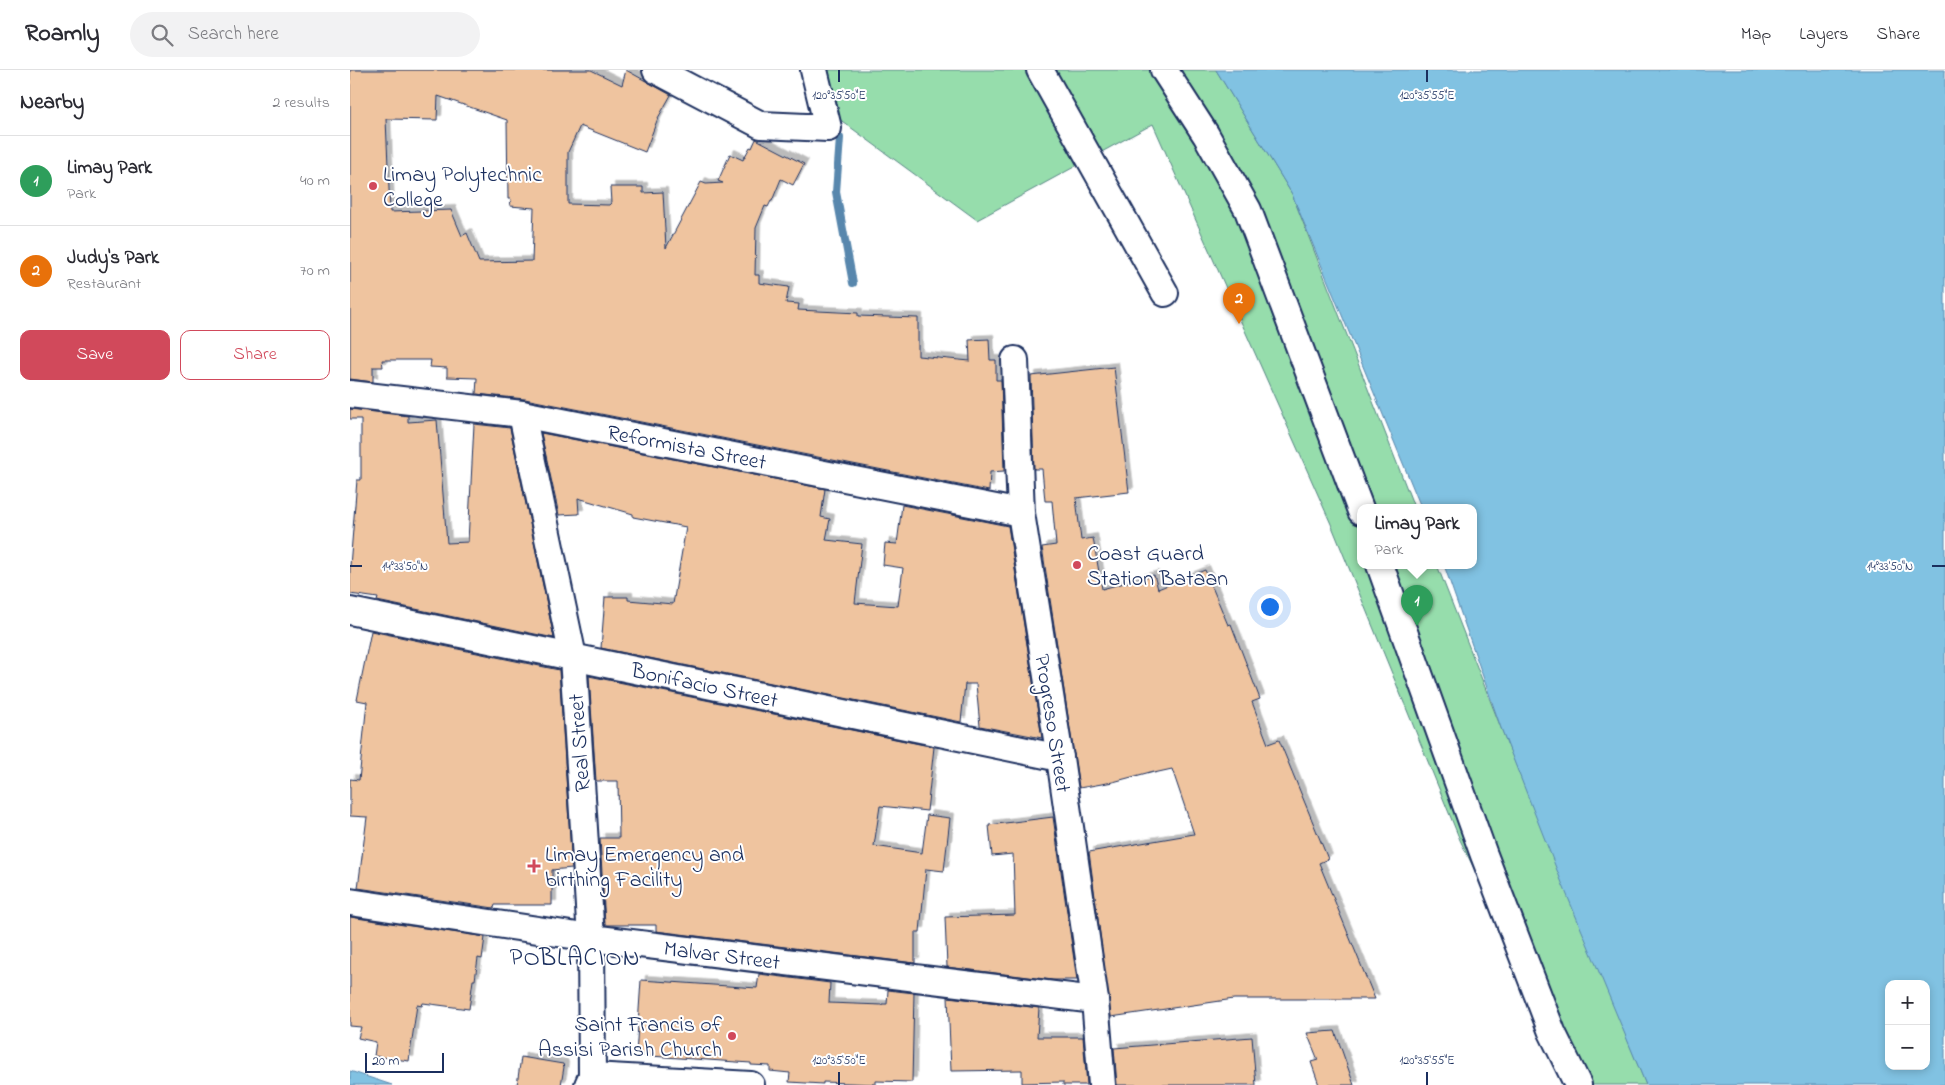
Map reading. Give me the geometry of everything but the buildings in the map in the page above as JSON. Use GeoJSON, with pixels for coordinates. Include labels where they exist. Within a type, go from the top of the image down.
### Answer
{"type":"FeatureCollection","features":[{"type":"Feature","properties":{"kind":"street"},"geometry":{"type":"LineString","coordinates":[[656,70],[761,125],[828,128],[814,70]]}},
{"type":"Feature","properties":{"kind":"street"},"geometry":{"type":"LineString","coordinates":[[1040,70],[1166,293]]}},
{"type":"Feature","properties":{"kind":"street"},"geometry":{"type":"LineString","coordinates":[[1164,70],[1206,135],[1248,210],[1358,504]]}},
{"type":"Feature","properties":{"kind":"street","name":"Progreso Street"},"geometry":{"type":"LineString","coordinates":[[1015,360],[1021,513],[1060,758],[1095,1000],[1102,1085]]}},
{"type":"Feature","properties":{"kind":"street","name":"Reformista Street"},"geometry":{"type":"LineString","coordinates":[[350,394],[522,414],[1021,513]]}},
{"type":"Feature","properties":{"kind":"street","name":"Real Street"},"geometry":{"type":"LineString","coordinates":[[522,414],[573,657],[591,938],[590,1081]]}},
{"type":"Feature","properties":{"kind":"street"},"geometry":{"type":"LineString","coordinates":[[1381,569],[1484,855],[1552,1032],[1578,1085]]}},
{"type":"Feature","properties":{"kind":"street","name":"Bonifacio Street"},"geometry":{"type":"LineString","coordinates":[[350,611],[1060,758]]}},
{"type":"Feature","properties":{"kind":"street","name":"Malvar Street"},"geometry":{"type":"LineString","coordinates":[[350,902],[591,938],[1095,1000]]}},
{"type":"Feature","properties":{"kind":"street"},"geometry":{"type":"LineString","coordinates":[[590,1081],[751,1085]]}},
{"type":"Feature","properties":{"kind":"green space"},"geometry":{"type":"Polygon","coordinates":[[[821,70],[1216,70],[1292,194],[1413,504],[1357,504],[1357,569],[1439,569],[1646,1085],[1568,1085],[1523,968],[1460,840],[1331,524],[1153,124],[977,220],[831,113],[821,70]]]}},
{"type":"Feature","properties":{"kind":"water"},"geometry":{"type":"Polygon","coordinates":[[[1216,70],[1945,70],[1945,1085],[1646,1085],[1562,883],[1501,728],[1445,569],[1477,569],[1477,504],[1420,504],[1292,194],[1216,70]]]}},
{"type":"Feature","properties":{"kind":"water"},"geometry":{"type":"Polygon","coordinates":[[[350,1071],[392,1085],[350,1085],[350,1071]]]}},
{"type":"Feature","properties":{"kind":"waterway"},"geometry":{"type":"LineString","coordinates":[[840,138],[836,192],[853,283]]}},
{"type":"Feature","properties":{"kind":"place","name":"Limay Polytechnic College"},"geometry":{"type":"Point","coordinates":[373,186]}},
{"type":"Feature","properties":{"kind":"place","name":"Judy's Park"},"geometry":{"type":"Point","coordinates":[1239,324]}},
{"type":"Feature","properties":{"kind":"place","name":"Coast Guard Station Bataan"},"geometry":{"type":"Point","coordinates":[1077,565]}},
{"type":"Feature","properties":{"kind":"place","name":"Limay Park"},"geometry":{"type":"Point","coordinates":[1417,626]}},
{"type":"Feature","properties":{"kind":"place","name":"Limay Emergency and birthing Facility"},"geometry":{"type":"Point","coordinates":[534,866]}},
{"type":"Feature","properties":{"kind":"place","name":"Saint Francis of Assisi Parish Church"},"geometry":{"type":"Point","coordinates":[732,1036]}},
{"type":"Feature","properties":{"kind":"district","name":"POBLACION"},"geometry":{"type":"Point","coordinates":[575,956]}}]}
